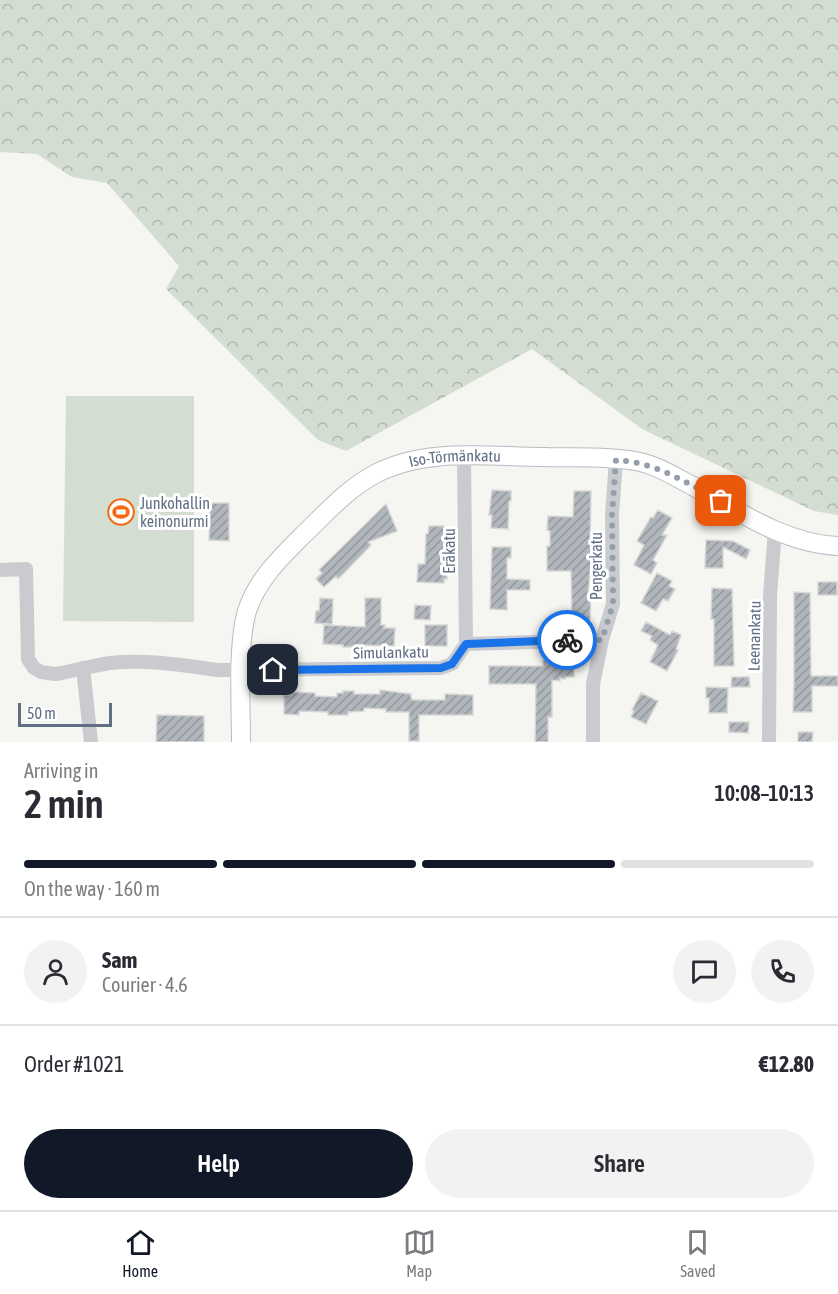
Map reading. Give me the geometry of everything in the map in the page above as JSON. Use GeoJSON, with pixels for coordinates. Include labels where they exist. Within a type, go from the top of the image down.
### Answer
{"type":"FeatureCollection","features":[{"type":"Feature","properties":{"kind":"street","name":"Iso-Törmänkatu"},"geometry":{"type":"LineString","coordinates":[[241,742],[243,634],[247,613],[262,579],[283,555],[354,488],[375,474],[401,463],[424,458],[464,457],[635,461],[663,471],[775,530],[815,543],[838,546]]}},
{"type":"Feature","properties":{"kind":"street","name":"Eräkatu"},"geometry":{"type":"LineString","coordinates":[[464,457],[466,644]]}},
{"type":"Feature","properties":{"kind":"street","name":"Pengerkatu"},"geometry":{"type":"LineString","coordinates":[[593,742],[593,684],[602,640],[613,604],[612,515],[616,460]]}},
{"type":"Feature","properties":{"kind":"street","name":"Leenankatu"},"geometry":{"type":"LineString","coordinates":[[769,742],[770,596],[775,530]]}},
{"type":"Feature","properties":{"kind":"street","name":"Simulankatu"},"geometry":{"type":"LineString","coordinates":[[0,570],[26,569],[27,655],[34,668],[46,674],[112,663],[137,662],[217,670],[441,668],[452,664],[466,644]]}},
{"type":"Feature","properties":{"kind":"street"},"geometry":{"type":"LineString","coordinates":[[466,644],[602,640]]}},
{"type":"Feature","properties":{"kind":"street"},"geometry":{"type":"LineString","coordinates":[[83,668],[91,742]]}},
{"type":"Feature","properties":{"kind":"green space"},"geometry":{"type":"Polygon","coordinates":[[[0,0],[838,0],[838,515],[814,511],[642,429],[532,349],[346,451],[318,440],[166,289],[179,266],[107,183],[72,177],[37,154],[0,152],[0,0]]]}},
{"type":"Feature","properties":{"kind":"green space"},"geometry":{"type":"Polygon","coordinates":[[[66,396],[194,396],[194,622],[63,621],[66,396]]]}},
{"type":"Feature","properties":{"kind":"building"},"geometry":{"type":"Polygon","coordinates":[[[492,490],[511,491],[508,529],[491,528],[492,515],[489,515],[492,490]]]}},
{"type":"Feature","properties":{"kind":"building"},"geometry":{"type":"Polygon","coordinates":[[[574,491],[591,491],[590,543],[593,543],[588,594],[591,594],[590,620],[572,619],[571,571],[547,571],[547,546],[550,546],[550,531],[547,530],[548,516],[573,517],[574,491]]]}},
{"type":"Feature","properties":{"kind":"building"},"geometry":{"type":"Polygon","coordinates":[[[210,503],[229,503],[229,541],[209,540],[210,503]]]}},
{"type":"Feature","properties":{"kind":"building"},"geometry":{"type":"Polygon","coordinates":[[[386,504],[397,531],[368,542],[371,545],[348,569],[338,579],[336,576],[324,587],[316,579],[322,573],[319,570],[386,504]]]}},
{"type":"Feature","properties":{"kind":"building"},"geometry":{"type":"Polygon","coordinates":[[[658,510],[672,518],[662,535],[667,535],[653,560],[657,563],[651,574],[634,565],[644,545],[637,541],[651,517],[653,518],[658,510]]]}},
{"type":"Feature","properties":{"kind":"building"},"geometry":{"type":"Polygon","coordinates":[[[429,526],[444,526],[444,531],[447,531],[447,579],[444,579],[444,583],[417,582],[418,564],[425,564],[426,534],[428,534],[429,526]]]}},
{"type":"Feature","properties":{"kind":"building"},"geometry":{"type":"Polygon","coordinates":[[[706,540],[733,541],[750,550],[746,559],[723,547],[723,568],[705,568],[706,540]]]}},
{"type":"Feature","properties":{"kind":"building"},"geometry":{"type":"Polygon","coordinates":[[[492,547],[511,547],[511,558],[507,558],[507,579],[530,580],[530,590],[507,590],[507,610],[490,609],[492,547]]]}},
{"type":"Feature","properties":{"kind":"building"},"geometry":{"type":"Polygon","coordinates":[[[657,573],[672,581],[669,586],[675,589],[668,601],[663,599],[656,611],[641,603],[657,573]]]}},
{"type":"Feature","properties":{"kind":"building"},"geometry":{"type":"Polygon","coordinates":[[[818,582],[837,582],[837,595],[818,595],[818,582]]]}},
{"type":"Feature","properties":{"kind":"building"},"geometry":{"type":"Polygon","coordinates":[[[712,588],[732,589],[734,666],[714,666],[712,588]]]}},
{"type":"Feature","properties":{"kind":"building"},"geometry":{"type":"Polygon","coordinates":[[[794,592],[810,593],[811,676],[838,676],[838,686],[812,686],[812,712],[793,712],[794,592]]]}},
{"type":"Feature","properties":{"kind":"building"},"geometry":{"type":"Polygon","coordinates":[[[320,598],[333,599],[332,624],[315,623],[320,598]]]}},
{"type":"Feature","properties":{"kind":"building"},"geometry":{"type":"Polygon","coordinates":[[[365,598],[381,598],[381,625],[385,625],[384,628],[395,628],[394,646],[343,647],[343,645],[323,644],[324,625],[365,627],[365,598]]]}},
{"type":"Feature","properties":{"kind":"building"},"geometry":{"type":"Polygon","coordinates":[[[415,605],[431,606],[430,620],[414,619],[415,605]]]}},
{"type":"Feature","properties":{"kind":"building"},"geometry":{"type":"Polygon","coordinates":[[[646,622],[670,635],[672,631],[681,635],[676,649],[678,650],[667,671],[650,662],[658,645],[650,640],[652,636],[641,631],[646,622]]]}},
{"type":"Feature","properties":{"kind":"building"},"geometry":{"type":"Polygon","coordinates":[[[425,625],[447,625],[447,646],[425,646],[425,625]]]}},
{"type":"Feature","properties":{"kind":"building"},"geometry":{"type":"Polygon","coordinates":[[[543,660],[574,661],[574,677],[560,678],[560,681],[552,680],[552,717],[548,717],[548,742],[535,742],[536,684],[489,684],[489,666],[543,666],[543,660]]]}},
{"type":"Feature","properties":{"kind":"building"},"geometry":{"type":"Polygon","coordinates":[[[732,677],[749,677],[750,687],[731,687],[732,677]]]}},
{"type":"Feature","properties":{"kind":"building"},"geometry":{"type":"Polygon","coordinates":[[[706,687],[728,688],[727,713],[709,713],[706,687]]]}},
{"type":"Feature","properties":{"kind":"building"},"geometry":{"type":"Polygon","coordinates":[[[380,690],[411,694],[413,700],[445,700],[445,694],[473,695],[473,715],[419,715],[419,741],[409,741],[409,712],[386,712],[386,709],[364,708],[364,711],[348,712],[348,715],[299,711],[299,715],[284,714],[284,695],[291,695],[291,692],[337,697],[337,693],[343,693],[343,691],[354,691],[354,694],[380,694],[380,690]]]}},
{"type":"Feature","properties":{"kind":"building"},"geometry":{"type":"Polygon","coordinates":[[[641,693],[658,701],[646,724],[631,717],[641,693]]]}},
{"type":"Feature","properties":{"kind":"building"},"geometry":{"type":"Polygon","coordinates":[[[157,715],[204,716],[204,742],[156,742],[157,715]]]}},
{"type":"Feature","properties":{"kind":"building"},"geometry":{"type":"Polygon","coordinates":[[[729,722],[749,722],[748,733],[729,732],[729,722]]]}},
{"type":"Feature","properties":{"kind":"building"},"geometry":{"type":"Polygon","coordinates":[[[798,732],[813,732],[812,742],[798,742],[798,732]]]}},
{"type":"Feature","properties":{"kind":"way so far"},"geometry":{"type":"LineString","coordinates":[[567,640],[602,640],[611,615],[613,604],[612,515],[616,460],[635,461],[663,471],[721,501]]}},
{"type":"Feature","properties":{"kind":"place","name":"Junkohallin keinonurmi"},"geometry":{"type":"Point","coordinates":[121,512]}},
{"type":"Feature","properties":{"kind":"route"},"geometry":{"type":"LineString","coordinates":[[273,670],[441,668],[457,660],[466,644],[567,640]]}}]}
